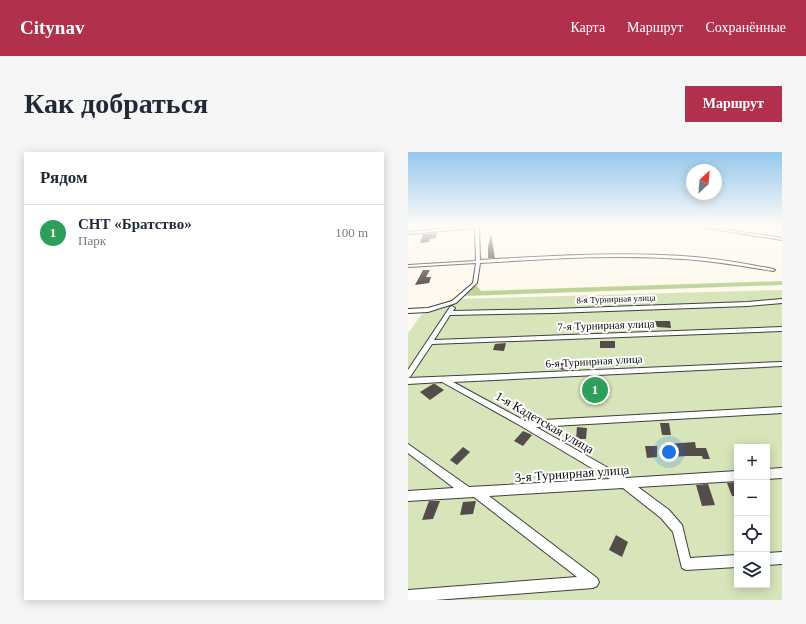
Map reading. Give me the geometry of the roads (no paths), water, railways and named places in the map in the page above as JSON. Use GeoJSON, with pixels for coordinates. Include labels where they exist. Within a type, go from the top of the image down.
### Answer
{"type":"FeatureCollection","features":[{"type":"Feature","properties":{"kind":"street"},"geometry":{"type":"LineString","coordinates":[[408,311],[428,310],[454,302],[475,283],[478,262],[477,247]]}},
{"type":"Feature","properties":{"kind":"street"},"geometry":{"type":"LineString","coordinates":[[408,266],[586,256],[653,256],[737,263],[773,270]]}},
{"type":"Feature","properties":{"kind":"street","name":"8-я Турнирная улица"},"geometry":{"type":"LineString","coordinates":[[450,313],[582,310],[748,304],[782,301]]}},
{"type":"Feature","properties":{"kind":"street"},"geometry":{"type":"LineString","coordinates":[[408,375],[450,313],[454,302]]}},
{"type":"Feature","properties":{"kind":"street","name":"7-я Турнирная улица"},"geometry":{"type":"LineString","coordinates":[[430,342],[782,329]]}},
{"type":"Feature","properties":{"kind":"street","name":"6-я Турнирная улица"},"geometry":{"type":"LineString","coordinates":[[408,381],[782,364]]}},
{"type":"Feature","properties":{"kind":"street","name":"1-я Кадетская улица"},"geometry":{"type":"LineString","coordinates":[[443,379],[624,482],[665,514],[678,529],[686,564],[734,561]]}},
{"type":"Feature","properties":{"kind":"street"},"geometry":{"type":"LineString","coordinates":[[524,424],[782,410]]}},
{"type":"Feature","properties":{"kind":"street"},"geometry":{"type":"LineString","coordinates":[[408,448],[472,492],[593,582],[408,596]]}},
{"type":"Feature","properties":{"kind":"street"},"geometry":{"type":"LineString","coordinates":[[770,474],[782,473]]}},
{"type":"Feature","properties":{"kind":"street","name":"3-я Турнирная улица"},"geometry":{"type":"LineString","coordinates":[[408,496],[734,476]]}},
{"type":"Feature","properties":{"kind":"street"},"geometry":{"type":"LineString","coordinates":[[770,559],[782,558]]}},
{"type":"Feature","properties":{"kind":"place","name":"СНТ «Братство»"},"geometry":{"type":"Point","coordinates":[595,390]}}]}
